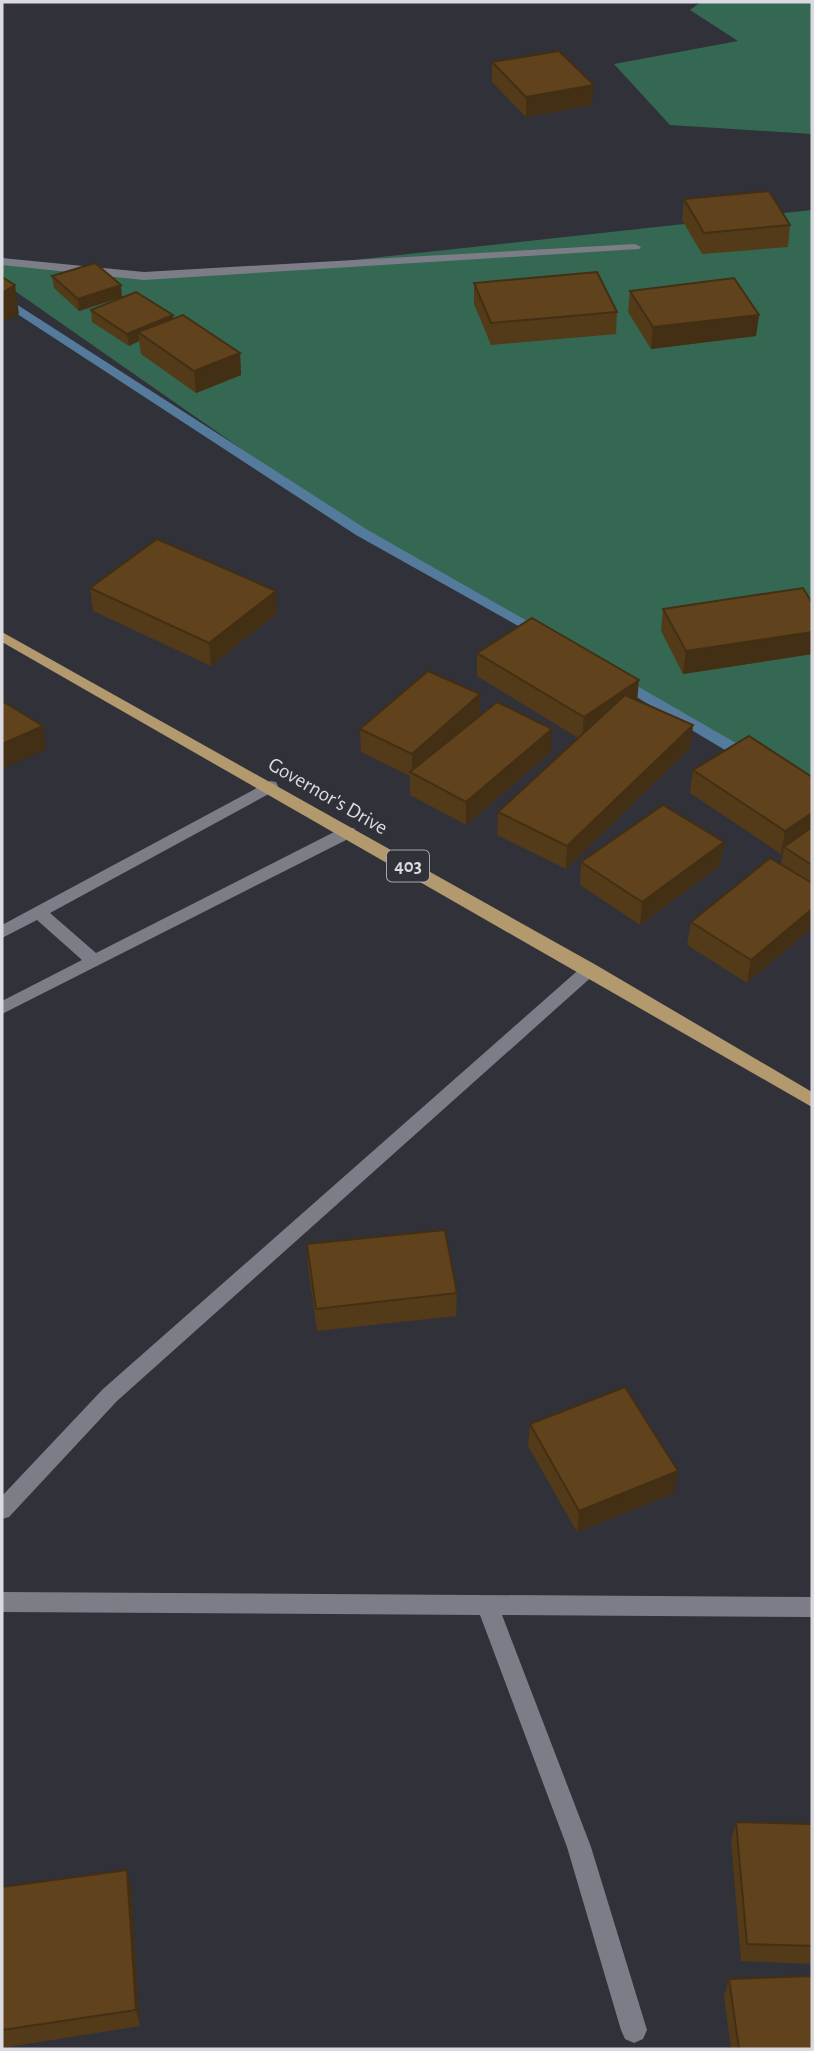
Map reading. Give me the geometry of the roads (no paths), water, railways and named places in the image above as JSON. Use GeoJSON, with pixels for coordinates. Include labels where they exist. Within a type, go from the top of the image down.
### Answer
{"type":"FeatureCollection","features":[{"type":"Feature","properties":{"kind":"main road","name":"Governor's Drive"},"geometry":{"type":"LineString","coordinates":[[2,636],[590,969],[812,1100]]}},
{"type":"Feature","properties":{"kind":"street"},"geometry":{"type":"LineString","coordinates":[[2,262],[144,276],[635,247]]}},
{"type":"Feature","properties":{"kind":"street"},"geometry":{"type":"LineString","coordinates":[[2,932],[270,786]]}},
{"type":"Feature","properties":{"kind":"street"},"geometry":{"type":"LineString","coordinates":[[2,1008],[348,832]]}},
{"type":"Feature","properties":{"kind":"street"},"geometry":{"type":"LineString","coordinates":[[39,912],[94,961]]}},
{"type":"Feature","properties":{"kind":"street"},"geometry":{"type":"LineString","coordinates":[[2,1510],[110,1395],[590,969]]}},
{"type":"Feature","properties":{"kind":"street"},"geometry":{"type":"LineString","coordinates":[[2,1602],[812,1608]]}},
{"type":"Feature","properties":{"kind":"street"},"geometry":{"type":"LineString","coordinates":[[487,1605],[579,1847],[634,2030]]}},
{"type":"Feature","properties":{"kind":"waterway"},"geometry":{"type":"LineString","coordinates":[[2,299],[361,532],[543,634]]}},
{"type":"Feature","properties":{"kind":"waterway"},"geometry":{"type":"LineString","coordinates":[[618,680],[750,758]]}}]}
